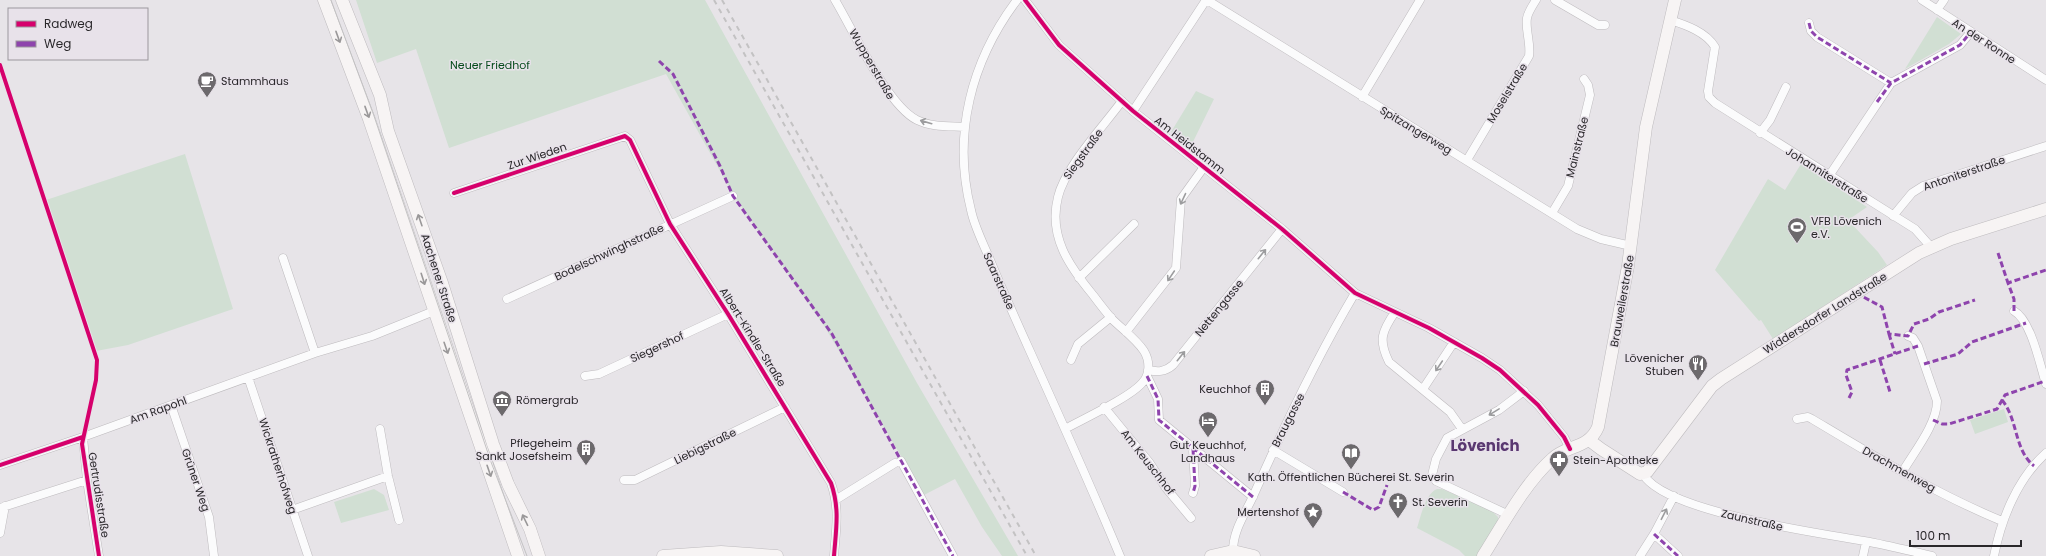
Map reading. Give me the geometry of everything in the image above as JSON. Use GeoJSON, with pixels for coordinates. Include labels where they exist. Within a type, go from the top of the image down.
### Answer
{"type":"FeatureCollection","features":[{"type":"Feature","properties":{"kind":"street","name":"Aachener Straße"},"geometry":{"type":"LineString","coordinates":[[324,0],[396,197],[518,556]]}},
{"type":"Feature","properties":{"kind":"street","name":"Aachener Straße"},"geometry":{"type":"LineString","coordinates":[[342,0],[382,104],[388,131],[446,296],[493,444],[508,484],[530,529],[539,556]]}},
{"type":"Feature","properties":{"kind":"street","name":"Wupperstraße"},"geometry":{"type":"LineString","coordinates":[[835,0],[872,65],[899,107],[913,118],[928,124],[964,127]]}},
{"type":"Feature","properties":{"kind":"street","name":"Saarstraße"},"geometry":{"type":"LineString","coordinates":[[1018,0],[989,43],[972,84],[964,127],[963,152],[965,183],[971,212],[991,264],[1120,556]]}},
{"type":"Feature","properties":{"kind":"street","name":"Am Heidstamm"},"geometry":{"type":"LineString","coordinates":[[1026,0],[1059,45],[1122,102],[1282,229],[1355,293],[1429,328],[1482,358],[1524,391],[1564,437],[1570,449]]}},
{"type":"Feature","properties":{"kind":"street"},"geometry":{"type":"LineString","coordinates":[[1133,111],[1206,0]]}},
{"type":"Feature","properties":{"kind":"street","name":"Spitzangerweg"},"geometry":{"type":"LineString","coordinates":[[1206,0],[1552,213],[1589,234],[1632,246]]}},
{"type":"Feature","properties":{"kind":"street"},"geometry":{"type":"LineString","coordinates":[[1362,97],[1420,0]]}},
{"type":"Feature","properties":{"kind":"street","name":"Moselstraße"},"geometry":{"type":"LineString","coordinates":[[1467,160],[1529,56],[1530,47],[1527,17],[1536,0]]}},
{"type":"Feature","properties":{"kind":"street"},"geometry":{"type":"LineString","coordinates":[[1555,0],[1598,25],[1605,25]]}},
{"type":"Feature","properties":{"kind":"street","name":"Brauweilerstraße"},"geometry":{"type":"LineString","coordinates":[[1589,440],[1597,430],[1600,417],[1632,246],[1646,127],[1675,0]]}},
{"type":"Feature","properties":{"kind":"street","name":"An der Ronne"},"geometry":{"type":"LineString","coordinates":[[1922,0],[2046,80]]}},
{"type":"Feature","properties":{"kind":"street"},"geometry":{"type":"LineString","coordinates":[[1937,10],[1944,0]]}},
{"type":"Feature","properties":{"kind":"street","name":"Johanniterstraße"},"geometry":{"type":"LineString","coordinates":[[1670,20],[1690,26],[1711,41],[1715,47],[1715,55],[1708,85],[1709,97],[1760,133],[1915,229],[1931,247]]}},
{"type":"Feature","properties":{"kind":"street"},"geometry":{"type":"LineString","coordinates":[[1809,23],[1812,31],[1817,37],[1892,83]]}},
{"type":"Feature","properties":{"kind":"street"},"geometry":{"type":"LineString","coordinates":[[1829,176],[1892,83],[1960,45],[1970,32]]}},
{"type":"Feature","properties":{"kind":"street","name":"Mainstraße"},"geometry":{"type":"LineString","coordinates":[[1552,213],[1568,186],[1590,95],[1588,86],[1584,80]]}},
{"type":"Feature","properties":{"kind":"street"},"geometry":{"type":"LineString","coordinates":[[358,92],[360,86],[367,84],[382,104]]}},
{"type":"Feature","properties":{"kind":"street"},"geometry":{"type":"LineString","coordinates":[[1760,133],[1770,120],[1786,87]]}},
{"type":"Feature","properties":{"kind":"street","name":"Siegstraße"},"geometry":{"type":"LineString","coordinates":[[1122,102],[1071,168],[1063,181],[1058,196],[1055,225],[1057,238],[1072,270],[1111,317],[1143,351],[1148,364],[1148,373],[1158,399],[1158,418],[1193,449],[1253,497]]}},
{"type":"Feature","properties":{"kind":"street","name":"Zur Wieden"},"geometry":{"type":"LineString","coordinates":[[454,193],[625,136]]}},
{"type":"Feature","properties":{"kind":"street","name":"Albert-Kindle-Straße"},"geometry":{"type":"LineString","coordinates":[[625,136],[630,140],[670,224],[728,314],[831,483],[837,499],[838,512],[834,556]]}},
{"type":"Feature","properties":{"kind":"street","name":"Antoniterstraße"},"geometry":{"type":"LineString","coordinates":[[1893,216],[1912,193],[1923,186],[2046,146]]}},
{"type":"Feature","properties":{"kind":"street"},"geometry":{"type":"LineString","coordinates":[[1126,332],[1176,268],[1181,199],[1204,167]]}},
{"type":"Feature","properties":{"kind":"street","name":"Bodelschwinghstraße"},"geometry":{"type":"LineString","coordinates":[[507,299],[733,196]]}},
{"type":"Feature","properties":{"kind":"street","name":"Widdersdorfer Landstraße"},"geometry":{"type":"LineString","coordinates":[[1643,474],[1712,386],[1721,379],[1931,247],[2046,209]]}},
{"type":"Feature","properties":{"kind":"street"},"geometry":{"type":"LineString","coordinates":[[1079,278],[1134,224]]}},
{"type":"Feature","properties":{"kind":"street","name":"Nettengasse"},"geometry":{"type":"LineString","coordinates":[[1148,373],[1168,370],[1173,365],[1282,229]]}},
{"type":"Feature","properties":{"kind":"street"},"geometry":{"type":"LineString","coordinates":[[283,258],[315,353]]}},
{"type":"Feature","properties":{"kind":"street","name":"Braugasse"},"geometry":{"type":"LineString","coordinates":[[1233,551],[1237,530],[1274,450],[1336,326],[1355,293]]}},
{"type":"Feature","properties":{"kind":"street"},"geometry":{"type":"LineString","coordinates":[[434,311],[440,306],[446,296]]}},
{"type":"Feature","properties":{"kind":"street"},"geometry":{"type":"LineString","coordinates":[[2014,310],[2020,314],[2026,323],[2046,384]]}},
{"type":"Feature","properties":{"kind":"street"},"geometry":{"type":"LineString","coordinates":[[434,311],[442,311],[454,323]]}},
{"type":"Feature","properties":{"kind":"street","name":"Am Rapohl"},"geometry":{"type":"LineString","coordinates":[[0,465],[83,437],[315,353],[372,336],[434,311]]}},
{"type":"Feature","properties":{"kind":"street"},"geometry":{"type":"LineString","coordinates":[[1395,312],[1383,330],[1384,353],[1389,362],[1424,389],[1450,412],[1462,429]]}},
{"type":"Feature","properties":{"kind":"street","name":"Siegershof"},"geometry":{"type":"LineString","coordinates":[[585,376],[599,374],[728,314]]}},
{"type":"Feature","properties":{"kind":"street"},"geometry":{"type":"LineString","coordinates":[[1071,360],[1078,344],[1111,317]]}},
{"type":"Feature","properties":{"kind":"street"},"geometry":{"type":"LineString","coordinates":[[1903,471],[1933,420],[1937,409],[1937,401],[1918,346],[1913,338],[1908,336]]}},
{"type":"Feature","properties":{"kind":"street"},"geometry":{"type":"LineString","coordinates":[[1424,389],[1454,342]]}},
{"type":"Feature","properties":{"kind":"street"},"geometry":{"type":"LineString","coordinates":[[1065,429],[1138,387],[1148,373]]}},
{"type":"Feature","properties":{"kind":"street","name":"Wickratherhofweg"},"geometry":{"type":"LineString","coordinates":[[248,377],[308,556]]}},
{"type":"Feature","properties":{"kind":"street"},"geometry":{"type":"LineString","coordinates":[[1509,515],[1433,478],[1432,475],[1444,442],[1452,434],[1499,410],[1524,391]]}},
{"type":"Feature","properties":{"kind":"street","name":"Grüner Weg"},"geometry":{"type":"LineString","coordinates":[[171,405],[209,517],[214,556]]}},
{"type":"Feature","properties":{"kind":"street","name":"Liebigstraße"},"geometry":{"type":"LineString","coordinates":[[624,480],[635,480],[785,407]]}},
{"type":"Feature","properties":{"kind":"street","name":"Am Keuschhof"},"geometry":{"type":"LineString","coordinates":[[1104,407],[1149,462],[1166,488],[1191,518]]}},
{"type":"Feature","properties":{"kind":"street","name":"Drachmenweg"},"geometry":{"type":"LineString","coordinates":[[1797,419],[1808,417],[1812,418],[1888,465],[1903,471],[1969,508],[2002,522]]}},
{"type":"Feature","properties":{"kind":"street"},"geometry":{"type":"LineString","coordinates":[[380,429],[388,476],[399,520]]}},
{"type":"Feature","properties":{"kind":"street","name":"Gertrudisstraße"},"geometry":{"type":"LineString","coordinates":[[83,437],[87,480],[99,556]]}},
{"type":"Feature","properties":{"kind":"street"},"geometry":{"type":"LineString","coordinates":[[1483,556],[1509,515],[1544,466],[1554,456],[1589,440]]}},
{"type":"Feature","properties":{"kind":"street","name":"Zaunstraße"},"geometry":{"type":"LineString","coordinates":[[1589,440],[1632,469],[1643,474],[1652,485],[1699,506],[1743,518],[1932,556]]}},
{"type":"Feature","properties":{"kind":"street"},"geometry":{"type":"LineString","coordinates":[[1193,449],[1196,486],[1193,493]]}},
{"type":"Feature","properties":{"kind":"street"},"geometry":{"type":"LineString","coordinates":[[1274,450],[1343,492]]}},
{"type":"Feature","properties":{"kind":"street"},"geometry":{"type":"LineString","coordinates":[[1994,556],[2002,522],[2027,476],[2046,453]]}},
{"type":"Feature","properties":{"kind":"street"},"geometry":{"type":"LineString","coordinates":[[837,499],[898,462],[953,556]]}},
{"type":"Feature","properties":{"kind":"street"},"geometry":{"type":"LineString","coordinates":[[292,510],[388,476]]}},
{"type":"Feature","properties":{"kind":"street"},"geometry":{"type":"LineString","coordinates":[[0,533],[3,507],[87,480]]}},
{"type":"Feature","properties":{"kind":"street"},"geometry":{"type":"LineString","coordinates":[[1640,556],[1654,534],[1674,496]]}},
{"type":"Feature","properties":{"kind":"street"},"geometry":{"type":"LineString","coordinates":[[1654,534],[1678,556]]}},
{"type":"Feature","properties":{"kind":"street"},"geometry":{"type":"LineString","coordinates":[[1863,556],[1866,542]]}},
{"type":"Feature","properties":{"kind":"street"},"geometry":{"type":"LineString","coordinates":[[1211,556],[1233,551],[1254,556]]}},
{"type":"Feature","properties":{"kind":"street"},"geometry":{"type":"LineString","coordinates":[[662,556],[721,554],[777,556]]}},
{"type":"Feature","properties":{"kind":"green space","name":"Neuer Friedhof"},"geometry":{"type":"Polygon","coordinates":[[[356,0],[705,0],[917,383],[1018,556],[1002,556],[982,527],[955,479],[924,495],[823,324],[734,196],[666,74],[449,148],[416,49],[377,63],[356,0]]]}},
{"type":"Feature","properties":{"kind":"green space"},"geometry":{"type":"Polygon","coordinates":[[[1937,17],[1961,34],[1949,44],[1905,69],[1937,17]]]}},
{"type":"Feature","properties":{"kind":"green space"},"geometry":{"type":"Polygon","coordinates":[[[1196,91],[1214,99],[1190,148],[1171,132],[1196,91]]]}},
{"type":"Feature","properties":{"kind":"green space"},"geometry":{"type":"Polygon","coordinates":[[[185,154],[233,309],[128,345],[96,351],[46,200],[185,154]]]}},
{"type":"Feature","properties":{"kind":"green space","name":"VFB Lövenich e.V."},"geometry":{"type":"Polygon","coordinates":[[[1801,164],[1867,207],[1848,220],[1878,252],[1887,265],[1773,339],[1761,320],[1759,321],[1715,270],[1768,179],[1785,190],[1801,164]]]}},
{"type":"Feature","properties":{"kind":"green space"},"geometry":{"type":"Polygon","coordinates":[[[2004,409],[2008,422],[1975,434],[1970,420],[2004,409]]]}},
{"type":"Feature","properties":{"kind":"green space"},"geometry":{"type":"Polygon","coordinates":[[[374,489],[384,495],[389,510],[341,523],[334,502],[374,489]]]}},
{"type":"Feature","properties":{"kind":"green space"},"geometry":{"type":"Polygon","coordinates":[[[1437,489],[1442,489],[1491,510],[1498,517],[1498,523],[1477,556],[1465,556],[1459,550],[1417,528],[1426,500],[1437,489]]]}},
{"type":"Feature","properties":{"kind":"tram line"},"geometry":{"type":"LineString","coordinates":[[331,0],[374,116],[491,462],[527,556]]}},
{"type":"Feature","properties":{"kind":"railway"},"geometry":{"type":"LineString","coordinates":[[714,0],[1027,556]]}},
{"type":"Feature","properties":{"kind":"railway"},"geometry":{"type":"LineString","coordinates":[[722,0],[1036,556]]}},
{"type":"Feature","properties":{"kind":"marked path"},"geometry":{"type":"LineString","coordinates":[[1809,23],[1811,31],[1817,37],[1891,83]]}},
{"type":"Feature","properties":{"kind":"marked path"},"geometry":{"type":"LineString","coordinates":[[1877,102],[1891,83],[1960,45],[1970,33]]}},
{"type":"Feature","properties":{"kind":"marked path"},"geometry":{"type":"LineString","coordinates":[[659,61],[673,74],[720,166],[733,196],[832,334],[953,556]]}},
{"type":"Feature","properties":{"kind":"marked path"},"geometry":{"type":"LineString","coordinates":[[1998,253],[2008,283]]}},
{"type":"Feature","properties":{"kind":"marked path"},"geometry":{"type":"LineString","coordinates":[[2014,311],[2014,299],[2008,283],[2046,270]]}},
{"type":"Feature","properties":{"kind":"marked path"},"geometry":{"type":"LineString","coordinates":[[1856,293],[1882,307],[1889,334],[1908,336],[1914,324],[1929,319],[1939,312],[1975,300]]}},
{"type":"Feature","properties":{"kind":"marked path"},"geometry":{"type":"LineString","coordinates":[[1924,364],[1958,354],[1972,342],[2026,323]]}},
{"type":"Feature","properties":{"kind":"marked path"},"geometry":{"type":"LineString","coordinates":[[1889,334],[1895,354]]}},
{"type":"Feature","properties":{"kind":"marked path"},"geometry":{"type":"LineString","coordinates":[[1849,398],[1852,392],[1846,375],[1847,370],[1918,346]]}},
{"type":"Feature","properties":{"kind":"marked path"},"geometry":{"type":"LineString","coordinates":[[1880,360],[1890,392]]}},
{"type":"Feature","properties":{"kind":"marked path"},"geometry":{"type":"LineString","coordinates":[[1147,376],[1158,399],[1159,420],[1253,497]]}},
{"type":"Feature","properties":{"kind":"marked path"},"geometry":{"type":"LineString","coordinates":[[1933,420],[1942,424],[1949,424],[1997,409],[2005,395],[2045,381]]}},
{"type":"Feature","properties":{"kind":"marked path"},"geometry":{"type":"LineString","coordinates":[[2002,400],[2011,416],[2023,452],[2034,466]]}},
{"type":"Feature","properties":{"kind":"marked path"},"geometry":{"type":"LineString","coordinates":[[1193,449],[1195,486],[1193,493]]}},
{"type":"Feature","properties":{"kind":"marked path"},"geometry":{"type":"LineString","coordinates":[[1343,492],[1373,510],[1379,507],[1387,485]]}},
{"type":"Feature","properties":{"kind":"marked path"},"geometry":{"type":"LineString","coordinates":[[1654,534],[1678,556]]}},
{"type":"Feature","properties":{"kind":"cycle path"},"geometry":{"type":"LineString","coordinates":[[1025,0],[1059,45],[1133,111],[1282,229],[1355,293],[1429,328],[1500,370],[1538,405],[1564,437],[1570,449]]}},
{"type":"Feature","properties":{"kind":"cycle path"},"geometry":{"type":"LineString","coordinates":[[0,65],[97,360],[96,380],[82,444],[99,556]]}},
{"type":"Feature","properties":{"kind":"cycle path"},"geometry":{"type":"LineString","coordinates":[[454,193],[625,136],[630,140],[670,224],[728,314],[831,483],[836,502],[834,556]]}},
{"type":"Feature","properties":{"kind":"cycle path"},"geometry":{"type":"LineString","coordinates":[[0,465],[83,437]]}},
{"type":"Feature","properties":{"kind":"place","name":"Stammhaus"},"geometry":{"type":"Point","coordinates":[207,98]}},
{"type":"Feature","properties":{"kind":"place","name":"VFB Lövenich e.V."},"geometry":{"type":"Point","coordinates":[1797,244]}},
{"type":"Feature","properties":{"kind":"place","name":"Lövenicher Stuben"},"geometry":{"type":"Point","coordinates":[1698,381]}},
{"type":"Feature","properties":{"kind":"place","name":"Keuchhof"},"geometry":{"type":"Point","coordinates":[1265,406]}},
{"type":"Feature","properties":{"kind":"place","name":"Römergrab"},"geometry":{"type":"Point","coordinates":[502,417]}},
{"type":"Feature","properties":{"kind":"place","name":"Gut Keuchhof, Landhaus"},"geometry":{"type":"Point","coordinates":[1208,438]}},
{"type":"Feature","properties":{"kind":"place","name":"Pflegeheim Sankt Josefsheim"},"geometry":{"type":"Point","coordinates":[586,466]}},
{"type":"Feature","properties":{"kind":"place","name":"Kath. Öffentlichen Bücherei St. Severin"},"geometry":{"type":"Point","coordinates":[1351,470]}},
{"type":"Feature","properties":{"kind":"place","name":"Stein-Apotheke"},"geometry":{"type":"Point","coordinates":[1559,477]}},
{"type":"Feature","properties":{"kind":"place","name":"St. Severin"},"geometry":{"type":"Point","coordinates":[1398,519]}},
{"type":"Feature","properties":{"kind":"place","name":"Mertenshof"},"geometry":{"type":"Point","coordinates":[1313,529]}},
{"type":"Feature","properties":{"kind":"district","name":"Lövenich"},"geometry":{"type":"Point","coordinates":[1485,445]}}]}
